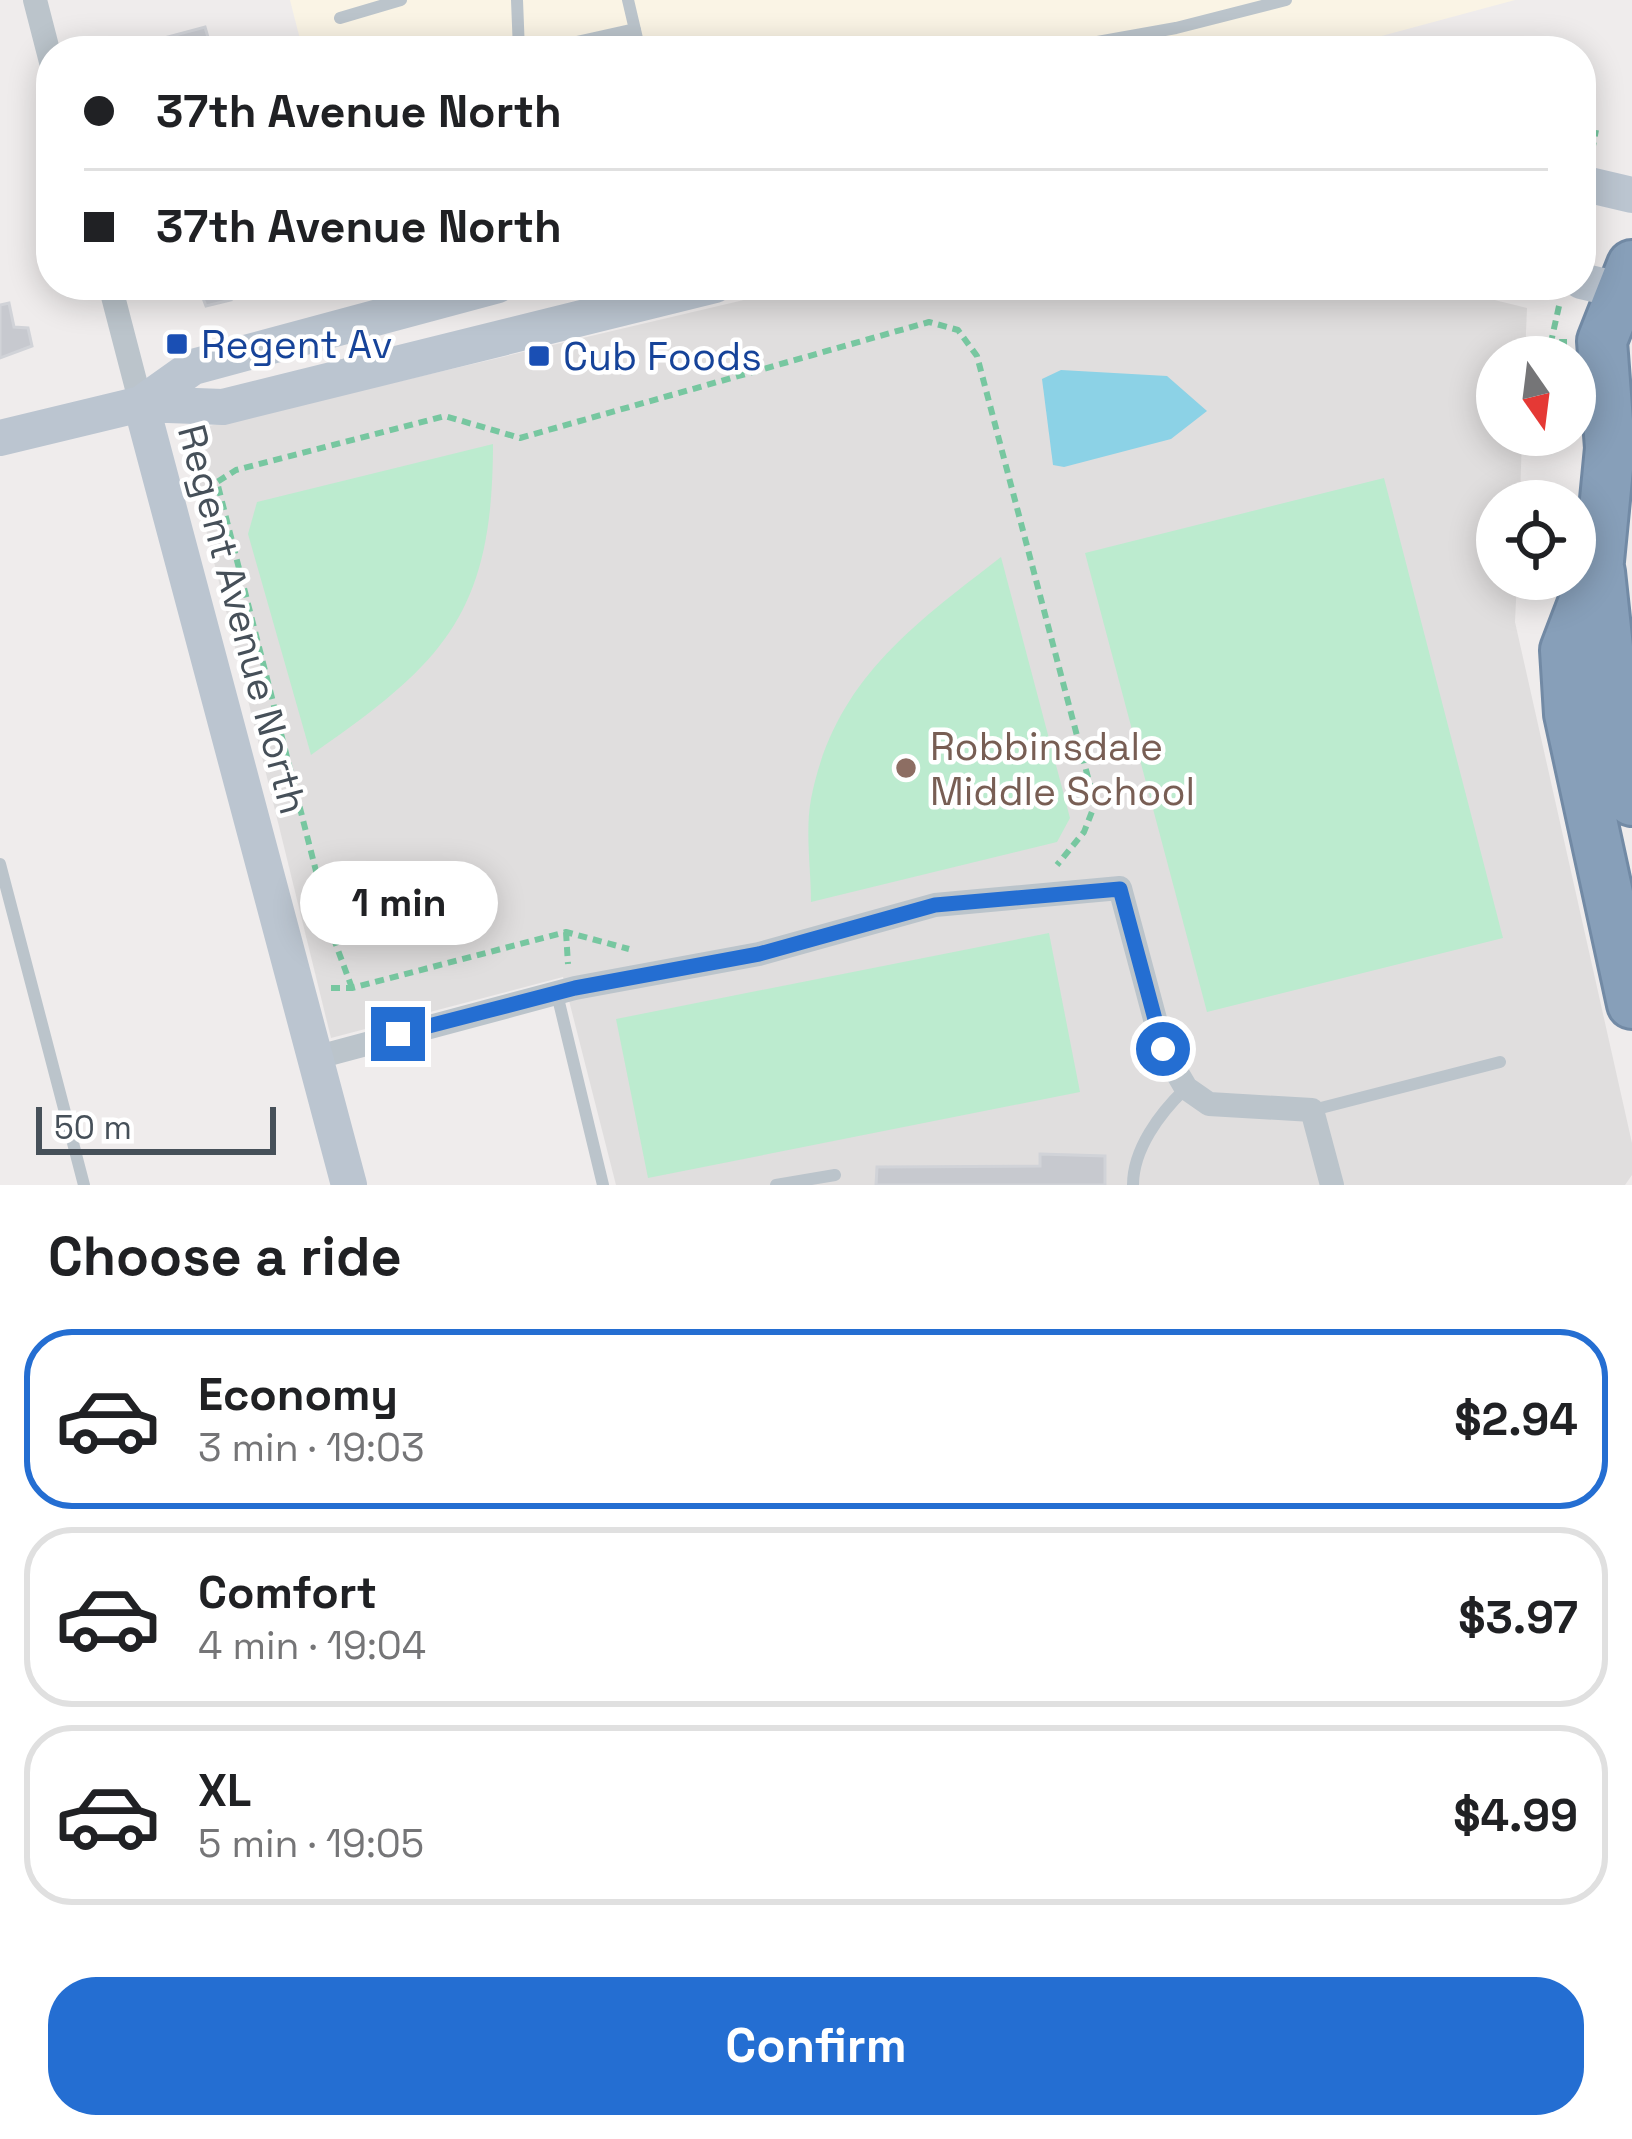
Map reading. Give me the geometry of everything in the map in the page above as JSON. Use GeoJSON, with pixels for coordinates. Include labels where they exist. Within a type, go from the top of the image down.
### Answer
{"type":"FeatureCollection","features":[{"type":"Feature","properties":{"kind":"highway"},"geometry":{"type":"LineString","coordinates":[[1617,283],[1602,341],[1610,448],[1599,561],[1616,722],[1632,801]]}},
{"type":"Feature","properties":{"kind":"highway"},"geometry":{"type":"LineString","coordinates":[[1599,561],[1565,650],[1568,715],[1632,1004]]}},
{"type":"Feature","properties":{"kind":"street"},"geometry":{"type":"LineString","coordinates":[[34,0],[44,36]]}},
{"type":"Feature","properties":{"kind":"street"},"geometry":{"type":"LineString","coordinates":[[1596,187],[1632,195]]}},
{"type":"Feature","properties":{"kind":"street","name":"Regent Avenue North"},"geometry":{"type":"LineString","coordinates":[[114,300],[349,1185]]}},
{"type":"Feature","properties":{"kind":"street"},"geometry":{"type":"LineString","coordinates":[[141,404],[193,367],[442,300]]}},
{"type":"Feature","properties":{"kind":"street"},"geometry":{"type":"LineString","coordinates":[[0,438],[141,404],[223,407],[635,300]]}},
{"type":"Feature","properties":{"kind":"street"},"geometry":{"type":"LineString","coordinates":[[318,1057],[556,992],[759,954],[935,905],[1120,889],[1163,1049],[1186,1088],[1209,1103],[1312,1110],[1332,1185]]}},
{"type":"Feature","properties":{"kind":"lane"},"geometry":{"type":"LineString","coordinates":[[340,18],[401,0]]}},
{"type":"Feature","properties":{"kind":"lane"},"geometry":{"type":"LineString","coordinates":[[517,0],[518,36]]}},
{"type":"Feature","properties":{"kind":"lane"},"geometry":{"type":"LineString","coordinates":[[628,0],[637,36]]}},
{"type":"Feature","properties":{"kind":"lane"},"geometry":{"type":"LineString","coordinates":[[1117,36],[1286,0]]}},
{"type":"Feature","properties":{"kind":"lane"},"geometry":{"type":"LineString","coordinates":[[604,36],[635,29]]}},
{"type":"Feature","properties":{"kind":"lane"},"geometry":{"type":"LineString","coordinates":[[0,864],[85,1185]]}},
{"type":"Feature","properties":{"kind":"lane"},"geometry":{"type":"LineString","coordinates":[[556,992],[603,1185]]}},
{"type":"Feature","properties":{"kind":"lane"},"geometry":{"type":"LineString","coordinates":[[1312,1110],[1500,1062]]}},
{"type":"Feature","properties":{"kind":"lane"},"geometry":{"type":"LineString","coordinates":[[1133,1185],[1133,1166],[1164,1110],[1186,1088]]}},
{"type":"Feature","properties":{"kind":"lane"},"geometry":{"type":"LineString","coordinates":[[776,1185],[835,1175]]}},
{"type":"Feature","properties":{"kind":"path"},"geometry":{"type":"LineString","coordinates":[[1552,336],[1560,300]]}},
{"type":"Feature","properties":{"kind":"path"},"geometry":{"type":"LineString","coordinates":[[352,988],[332,934],[217,482],[236,470],[445,416],[520,438],[929,322],[958,330],[977,356],[1095,804],[1084,832],[1057,866],[1042,869]]}},
{"type":"Feature","properties":{"kind":"path"},"geometry":{"type":"LineString","coordinates":[[566,932],[568,966]]}},
{"type":"Feature","properties":{"kind":"path"},"geometry":{"type":"LineString","coordinates":[[331,988],[352,988],[566,932],[640,952]]}},
{"type":"Feature","properties":{"kind":"shaded area"},"geometry":{"type":"Polygon","coordinates":[[[290,0],[1515,0],[1382,36],[299,36],[290,0]]]}},
{"type":"Feature","properties":{"kind":"shaded area","name":"Robbinsdale Middle School"},"geometry":{"type":"Polygon","coordinates":[[[744,300],[1495,300],[1527,308],[1526,336],[1476,336],[1476,456],[1521,456],[1521,480],[1476,480],[1476,600],[1516,600],[1515,622],[1632,1143],[1632,1175],[1625,1185],[616,1185],[563,977],[331,1038],[188,456],[191,443],[209,426],[744,300]]]}},
{"type":"Feature","properties":{"kind":"green space"},"geometry":{"type":"Polygon","coordinates":[[[493,444],[483,551],[471,592],[452,628],[396,691],[311,755],[248,534],[257,502],[493,444]]]}},
{"type":"Feature","properties":{"kind":"green space"},"geometry":{"type":"Polygon","coordinates":[[[1384,478],[1503,938],[1207,1012],[1085,553],[1384,478]]]}},
{"type":"Feature","properties":{"kind":"green space"},"geometry":{"type":"Polygon","coordinates":[[[1001,557],[1070,818],[1057,842],[811,902],[811,799],[838,721],[881,660],[937,607],[1001,557]]]}},
{"type":"Feature","properties":{"kind":"green space"},"geometry":{"type":"Polygon","coordinates":[[[1049,933],[1080,1092],[648,1178],[616,1019],[1049,933]]]}},
{"type":"Feature","properties":{"kind":"water"},"geometry":{"type":"Polygon","coordinates":[[[1061,370],[1167,376],[1207,411],[1171,439],[1064,467],[1053,465],[1042,379],[1061,370]]]}},
{"type":"Feature","properties":{"kind":"building"},"geometry":{"type":"Polygon","coordinates":[[[205,27],[208,36],[171,36],[205,27]]]}},
{"type":"Feature","properties":{"kind":"building"},"geometry":{"type":"Polygon","coordinates":[[[9,303],[14,327],[28,328],[32,346],[0,358],[0,305],[9,303]]]}},
{"type":"Feature","properties":{"kind":"building"},"geometry":{"type":"Polygon","coordinates":[[[1040,1154],[1105,1156],[1105,1185],[876,1185],[877,1167],[1040,1166],[1040,1154]]]}},
{"type":"Feature","properties":{"kind":"place","name":"Regent Av"},"geometry":{"type":"Point","coordinates":[177,344]}},
{"type":"Feature","properties":{"kind":"place","name":"Cub Foods"},"geometry":{"type":"Point","coordinates":[539,356]}},
{"type":"Feature","properties":{"kind":"place","name":"Robbinsdale Middle School"},"geometry":{"type":"Point","coordinates":[906,768]}},
{"type":"Feature","properties":{"kind":"route"},"geometry":{"type":"LineString","coordinates":[[398,1034],[594,983],[655,976],[759,954],[935,905],[1120,889],[1163,1049]]}}]}
